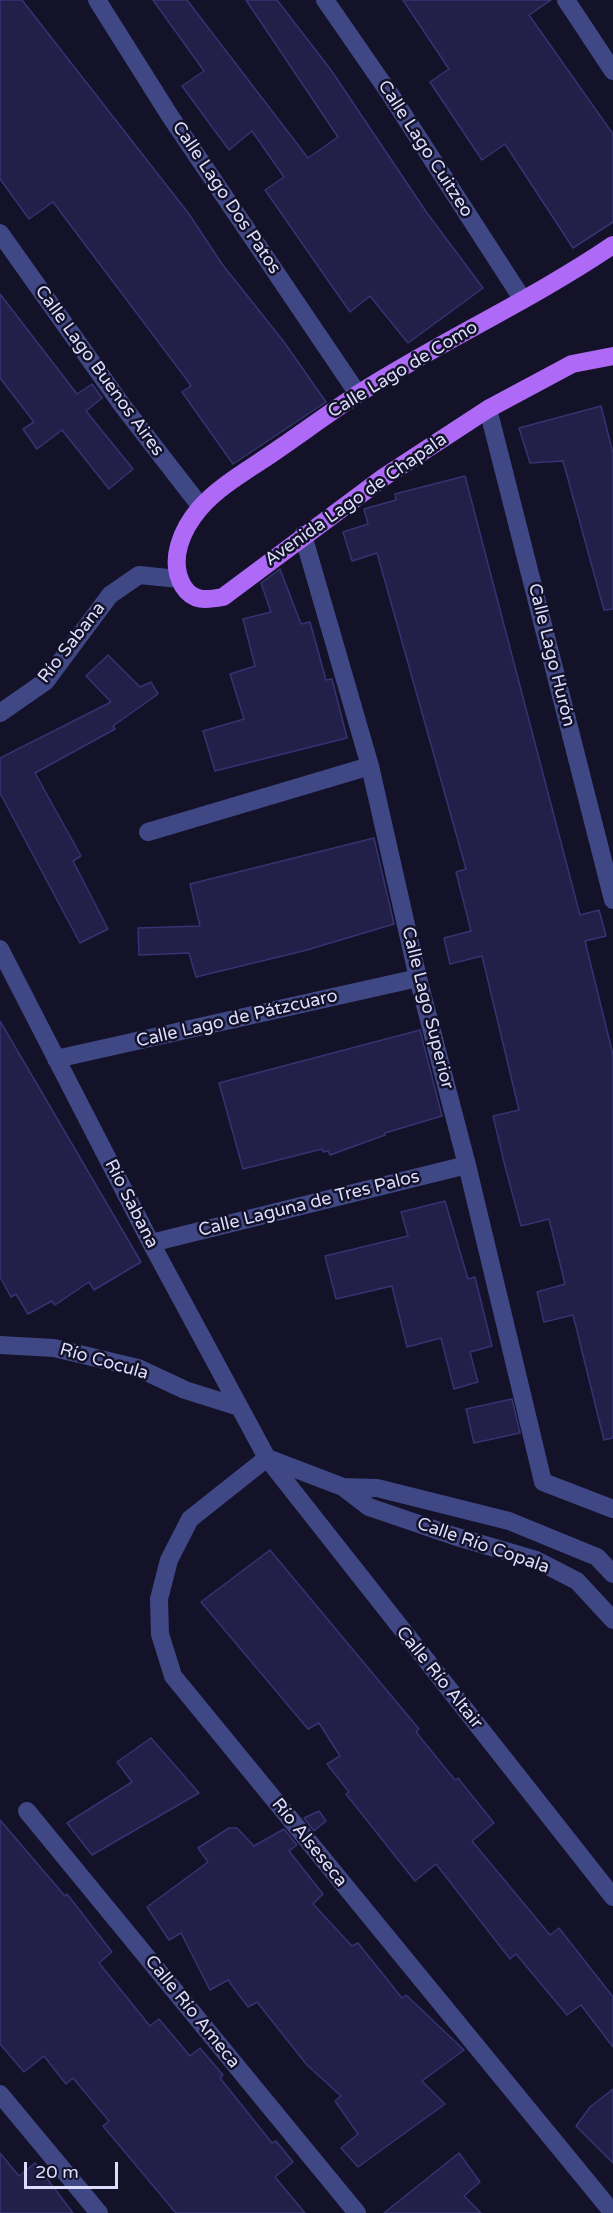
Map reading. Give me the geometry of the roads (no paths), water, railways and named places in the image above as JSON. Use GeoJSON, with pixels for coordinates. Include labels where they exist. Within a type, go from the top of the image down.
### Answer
{"type":"FeatureCollection","features":[{"type":"Feature","properties":{"kind":"main road","name":"Calle Lago de Como"},"geometry":{"type":"LineString","coordinates":[[201,507],[358,394],[523,300],[613,245]]}},
{"type":"Feature","properties":{"kind":"main road","name":"Avenida Lago de Chapala"},"geometry":{"type":"LineString","coordinates":[[179,579],[188,594],[202,600],[223,597],[303,535],[384,477],[488,409],[572,364],[613,356]]}},
{"type":"Feature","properties":{"kind":"main road"},"geometry":{"type":"LineString","coordinates":[[179,579],[176,561],[180,538],[201,507]]}},
{"type":"Feature","properties":{"kind":"street","name":"Calle Lago Dos Patos"},"geometry":{"type":"LineString","coordinates":[[97,0],[170,116],[358,394]]}},
{"type":"Feature","properties":{"kind":"street","name":"Calle Lago Cuitzeo"},"geometry":{"type":"LineString","coordinates":[[326,0],[390,94],[523,300]]}},
{"type":"Feature","properties":{"kind":"street"},"geometry":{"type":"LineString","coordinates":[[566,0],[613,71]]}},
{"type":"Feature","properties":{"kind":"street","name":"Calle Lago Buenos Aires"},"geometry":{"type":"LineString","coordinates":[[0,233],[115,396],[201,507]]}},
{"type":"Feature","properties":{"kind":"street","name":"Calle Lago Hurón"},"geometry":{"type":"LineString","coordinates":[[488,409],[613,900]]}},
{"type":"Feature","properties":{"kind":"street","name":"Calle Lago Superior"},"geometry":{"type":"LineString","coordinates":[[303,535],[370,766],[418,978],[467,1165],[543,1482],[613,1509]]}},
{"type":"Feature","properties":{"kind":"street","name":"Río Sabana"},"geometry":{"type":"LineString","coordinates":[[0,713],[46,681],[110,595],[139,575],[179,579]]}},
{"type":"Feature","properties":{"kind":"street"},"geometry":{"type":"LineString","coordinates":[[148,832],[370,766]]}},
{"type":"Feature","properties":{"kind":"street","name":"Río Sabana"},"geometry":{"type":"LineString","coordinates":[[0,949],[151,1243],[267,1458]]}},
{"type":"Feature","properties":{"kind":"street","name":"Calle Lago de Pátzcuaro"},"geometry":{"type":"LineString","coordinates":[[57,1059],[418,978]]}},
{"type":"Feature","properties":{"kind":"street","name":"Calle Laguna de Tres Palos"},"geometry":{"type":"LineString","coordinates":[[151,1243],[467,1165]]}},
{"type":"Feature","properties":{"kind":"street","name":"Río Cocula"},"geometry":{"type":"LineString","coordinates":[[0,1345],[54,1348],[138,1368],[185,1390],[239,1407]]}},
{"type":"Feature","properties":{"kind":"street","name":"Calle Río Copala"},"geometry":{"type":"LineString","coordinates":[[267,1458],[343,1487],[369,1507],[454,1536],[536,1560],[577,1581],[613,1620]]}},
{"type":"Feature","properties":{"kind":"street","name":"Calle Río Altair"},"geometry":{"type":"LineString","coordinates":[[267,1458],[613,1897]]}},
{"type":"Feature","properties":{"kind":"street","name":"Río Alseseca"},"geometry":{"type":"LineString","coordinates":[[267,1458],[190,1519],[169,1560],[159,1599],[160,1634],[173,1676],[613,2213]]}},
{"type":"Feature","properties":{"kind":"street","name":"Calle Río Copala"},"geometry":{"type":"LineString","coordinates":[[343,1487],[376,1488],[509,1521],[597,1557],[613,1574]]}},
{"type":"Feature","properties":{"kind":"street","name":"Calle Río Ameca"},"geometry":{"type":"LineString","coordinates":[[27,1811],[357,2213]]}},
{"type":"Feature","properties":{"kind":"street"},"geometry":{"type":"LineString","coordinates":[[0,2094],[99,2213]]}}]}
